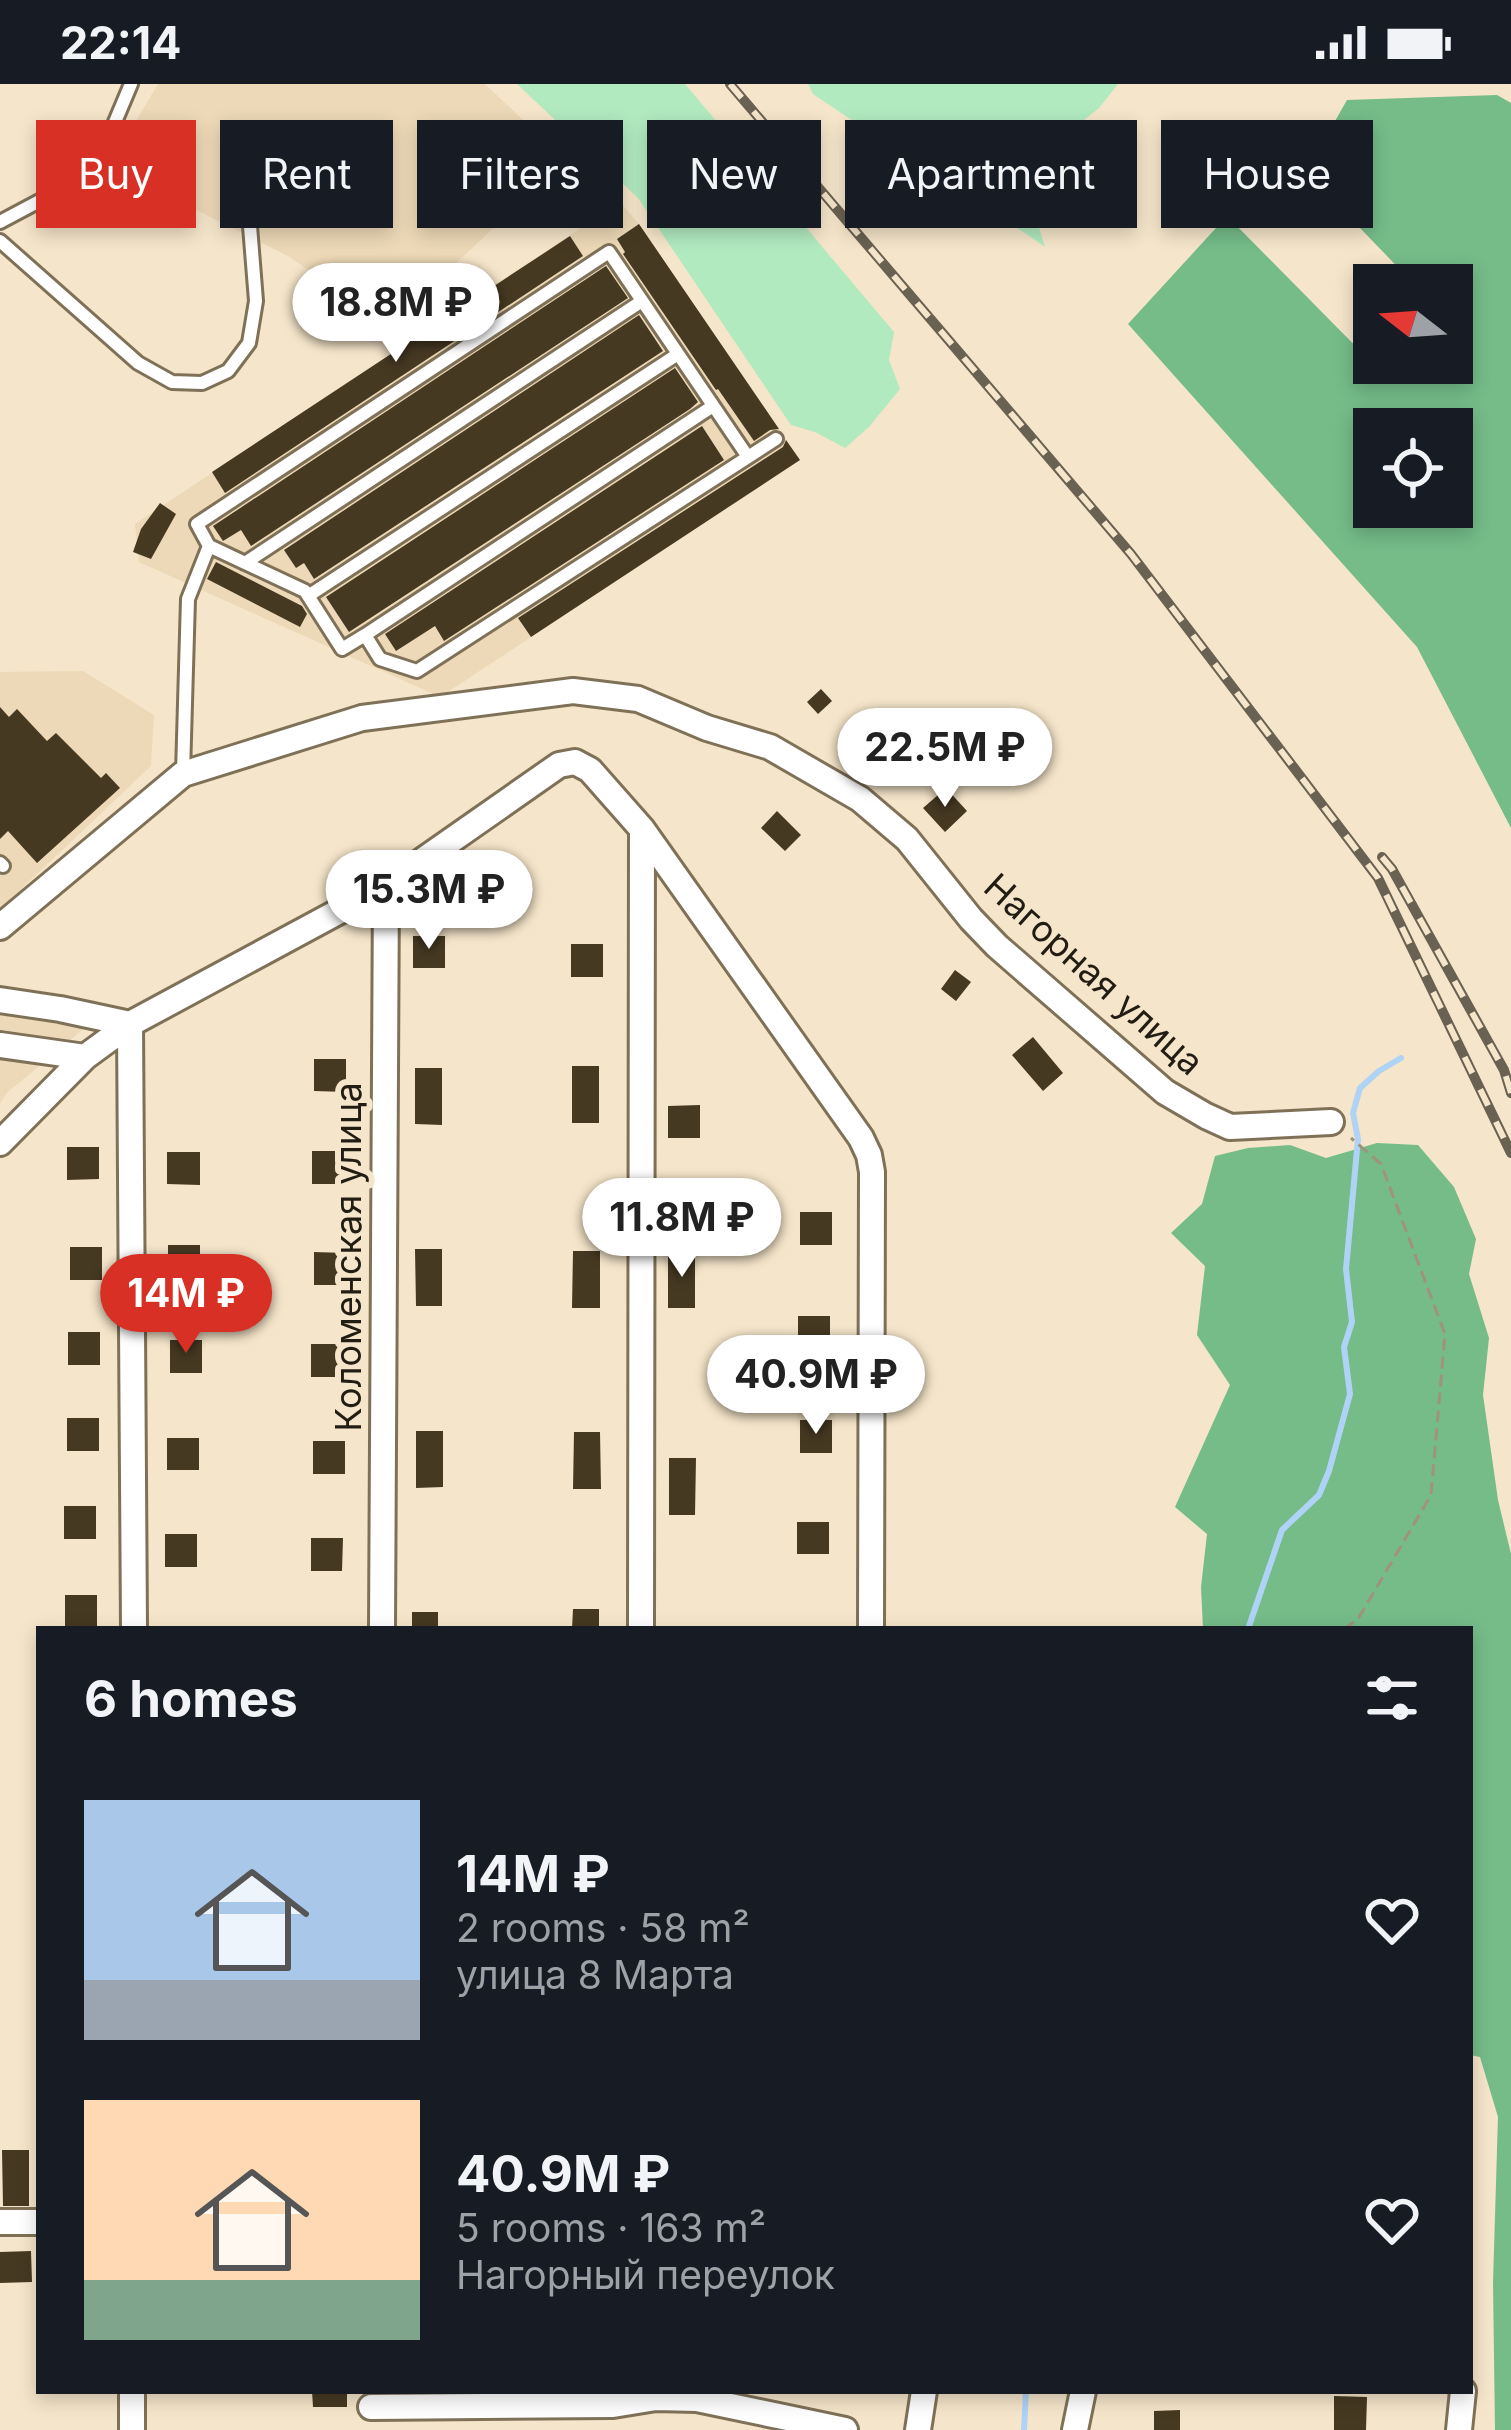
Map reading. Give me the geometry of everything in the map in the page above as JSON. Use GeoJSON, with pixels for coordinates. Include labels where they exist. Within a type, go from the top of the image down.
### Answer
{"type":"FeatureCollection","features":[{"type":"Feature","properties":{"kind":"street","name":"Нагорная улица"},"geometry":{"type":"LineString","coordinates":[[0,927],[183,774],[362,718],[573,692],[605,693],[638,699],[707,728],[770,747],[860,799],[907,839],[970,919],[998,946],[1165,1092],[1230,1127],[1331,1122]]}},
{"type":"Feature","properties":{"kind":"street"},"geometry":{"type":"LineString","coordinates":[[0,1143],[85,1057],[130,1024],[386,886],[559,765],[575,762],[590,770],[642,829],[869,1155],[872,1626]]}},
{"type":"Feature","properties":{"kind":"street"},"geometry":{"type":"LineString","coordinates":[[641,1626],[642,829]]}},
{"type":"Feature","properties":{"kind":"street","name":"Коломенская улица"},"geometry":{"type":"LineString","coordinates":[[382,1626],[386,886]]}},
{"type":"Feature","properties":{"kind":"street"},"geometry":{"type":"LineString","coordinates":[[0,1000],[130,1024]]}},
{"type":"Feature","properties":{"kind":"street"},"geometry":{"type":"LineString","coordinates":[[130,1024],[134,1626]]}},
{"type":"Feature","properties":{"kind":"street"},"geometry":{"type":"LineString","coordinates":[[0,1045],[85,1057]]}},
{"type":"Feature","properties":{"kind":"street"},"geometry":{"type":"LineString","coordinates":[[0,2222],[36,2222]]}},
{"type":"Feature","properties":{"kind":"street"},"geometry":{"type":"LineString","coordinates":[[132,2394],[132,2430]]}},
{"type":"Feature","properties":{"kind":"street"},"geometry":{"type":"LineString","coordinates":[[917,2430],[923,2394]]}},
{"type":"Feature","properties":{"kind":"street"},"geometry":{"type":"LineString","coordinates":[[1075,2430],[1082,2394]]}},
{"type":"Feature","properties":{"kind":"street"},"geometry":{"type":"LineString","coordinates":[[1460,2430],[1462,2394]]}},
{"type":"Feature","properties":{"kind":"street"},"geometry":{"type":"LineString","coordinates":[[372,2409],[613,2409],[656,2398],[698,2399],[844,2430]]}},
{"type":"Feature","properties":{"kind":"lane"},"geometry":{"type":"LineString","coordinates":[[0,222],[79,180],[102,152],[130,84]]}},
{"type":"Feature","properties":{"kind":"lane"},"geometry":{"type":"LineString","coordinates":[[0,241],[138,363],[172,382],[202,382],[228,371],[249,343],[256,301],[250,228]]}},
{"type":"Feature","properties":{"kind":"lane"},"geometry":{"type":"LineString","coordinates":[[713,406],[342,649],[305,591],[209,547],[197,524],[609,252],[748,457]]}},
{"type":"Feature","properties":{"kind":"lane"},"geometry":{"type":"LineString","coordinates":[[245,563],[642,301]]}},
{"type":"Feature","properties":{"kind":"lane"},"geometry":{"type":"LineString","coordinates":[[308,596],[678,354]]}},
{"type":"Feature","properties":{"kind":"lane"},"geometry":{"type":"LineString","coordinates":[[365,635],[380,659],[418,671],[776,439]]}},
{"type":"Feature","properties":{"kind":"lane"},"geometry":{"type":"LineString","coordinates":[[183,774],[188,599],[209,547]]}},
{"type":"Feature","properties":{"kind":"path"},"geometry":{"type":"LineString","coordinates":[[1331,1122],[1381,1164],[1445,1334],[1431,1495],[1358,1619],[1348,1626]]}},
{"type":"Feature","properties":{"kind":"shaded area"},"geometry":{"type":"Polygon","coordinates":[[[158,84],[485,84],[523,120],[417,120],[417,228],[493,228],[390,326],[288,256],[232,228],[393,228],[393,120],[220,120],[220,222],[196,210],[196,120],[136,120],[158,84]]]}},
{"type":"Feature","properties":{"kind":"shaded area"},"geometry":{"type":"Polygon","coordinates":[[[623,205],[800,460],[440,697],[139,562],[135,524],[581,228],[623,228],[623,205]]]}},
{"type":"Feature","properties":{"kind":"shaded area"},"geometry":{"type":"Polygon","coordinates":[[[83,671],[154,715],[151,766],[0,909],[0,672],[83,671]]]}},
{"type":"Feature","properties":{"kind":"shaded area"},"geometry":{"type":"Polygon","coordinates":[[[111,1006],[8,1092],[0,1103],[0,1008],[111,1006]]]}},
{"type":"Feature","properties":{"kind":"green space"},"geometry":{"type":"Polygon","coordinates":[[[517,84],[685,84],[715,120],[647,120],[647,211],[623,184],[623,120],[555,120],[517,84]]]}},
{"type":"Feature","properties":{"kind":"green space"},"geometry":{"type":"Polygon","coordinates":[[[808,84],[1118,84],[1084,120],[852,120],[813,94],[808,84]]]}},
{"type":"Feature","properties":{"kind":"green space"},"geometry":{"type":"Polygon","coordinates":[[[1497,95],[1511,103],[1511,828],[1417,647],[1128,324],[1216,228],[1239,228],[1353,344],[1353,384],[1473,384],[1473,264],[1395,264],[1360,228],[1373,228],[1373,120],[1336,120],[1347,100],[1497,95]]]}},
{"type":"Feature","properties":{"kind":"green space"},"geometry":{"type":"Polygon","coordinates":[[[658,228],[806,228],[894,332],[889,360],[900,389],[869,427],[845,448],[791,425],[658,228]]]}},
{"type":"Feature","properties":{"kind":"green space"},"geometry":{"type":"Polygon","coordinates":[[[1016,228],[1039,228],[1045,247],[1016,228]]]}},
{"type":"Feature","properties":{"kind":"green space"},"geometry":{"type":"Polygon","coordinates":[[[1377,1143],[1418,1145],[1454,1187],[1476,1239],[1469,1274],[1489,1338],[1483,1395],[1511,1554],[1511,2430],[1495,2430],[1498,2117],[1480,2057],[1473,2056],[1473,1626],[1203,1626],[1201,1587],[1207,1534],[1175,1507],[1230,1385],[1197,1335],[1205,1266],[1171,1233],[1202,1204],[1215,1156],[1290,1145],[1326,1158],[1377,1143]]]}},
{"type":"Feature","properties":{"kind":"building"},"geometry":{"type":"Polygon","coordinates":[[[639,224],[779,429],[754,441],[623,254],[617,239],[639,224]]]}},
{"type":"Feature","properties":{"kind":"building"},"geometry":{"type":"Polygon","coordinates":[[[570,236],[583,256],[225,493],[212,472],[570,236]]]}},
{"type":"Feature","properties":{"kind":"building"},"geometry":{"type":"Polygon","coordinates":[[[606,266],[628,298],[251,546],[241,530],[223,541],[213,526],[606,266]]]}},
{"type":"Feature","properties":{"kind":"building"},"geometry":{"type":"Polygon","coordinates":[[[639,315],[663,351],[314,579],[304,563],[296,568],[284,550],[639,315]]]}},
{"type":"Feature","properties":{"kind":"building"},"geometry":{"type":"Polygon","coordinates":[[[675,368],[698,402],[690,409],[349,632],[326,597],[675,368]]]}},
{"type":"Feature","properties":{"kind":"building"},"geometry":{"type":"Polygon","coordinates":[[[702,426],[724,460],[444,641],[435,626],[396,651],[385,634],[702,426]]]}},
{"type":"Feature","properties":{"kind":"building"},"geometry":{"type":"Polygon","coordinates":[[[786,440],[800,460],[531,637],[518,618],[783,447],[786,440]]]}},
{"type":"Feature","properties":{"kind":"building"},"geometry":{"type":"Polygon","coordinates":[[[160,503],[176,514],[151,559],[133,552],[141,529],[160,503]]]}},
{"type":"Feature","properties":{"kind":"building"},"geometry":{"type":"Polygon","coordinates":[[[216,562],[302,606],[307,614],[300,627],[207,579],[216,562]]]}},
{"type":"Feature","properties":{"kind":"building"},"geometry":{"type":"Polygon","coordinates":[[[821,689],[832,701],[818,714],[807,702],[821,689]]]}},
{"type":"Feature","properties":{"kind":"building"},"geometry":{"type":"Polygon","coordinates":[[[0,707],[9,717],[17,709],[47,741],[56,733],[101,778],[106,773],[120,788],[37,863],[8,831],[0,839],[0,707]]]}},
{"type":"Feature","properties":{"kind":"building"},"geometry":{"type":"Polygon","coordinates":[[[946,788],[967,811],[945,832],[923,808],[946,788]]]}},
{"type":"Feature","properties":{"kind":"building"},"geometry":{"type":"Polygon","coordinates":[[[777,811],[801,835],[785,851],[761,828],[777,811]]]}},
{"type":"Feature","properties":{"kind":"building"},"geometry":{"type":"Polygon","coordinates":[[[413,936],[445,936],[445,968],[413,968],[413,936]]]}},
{"type":"Feature","properties":{"kind":"building"},"geometry":{"type":"Polygon","coordinates":[[[571,944],[603,944],[603,977],[571,977],[571,944]]]}},
{"type":"Feature","properties":{"kind":"building"},"geometry":{"type":"Polygon","coordinates":[[[955,970],[971,982],[956,1001],[941,989],[955,970]]]}},
{"type":"Feature","properties":{"kind":"building"},"geometry":{"type":"Polygon","coordinates":[[[1033,1037],[1063,1073],[1043,1091],[1012,1055],[1033,1037]]]}},
{"type":"Feature","properties":{"kind":"building"},"geometry":{"type":"Polygon","coordinates":[[[314,1059],[346,1059],[346,1092],[314,1091],[314,1059]]]}},
{"type":"Feature","properties":{"kind":"building"},"geometry":{"type":"Polygon","coordinates":[[[572,1066],[599,1066],[599,1123],[572,1123],[572,1066]]]}},
{"type":"Feature","properties":{"kind":"building"},"geometry":{"type":"Polygon","coordinates":[[[415,1068],[442,1068],[442,1125],[415,1124],[415,1068]]]}},
{"type":"Feature","properties":{"kind":"building"},"geometry":{"type":"Polygon","coordinates":[[[700,1105],[700,1138],[668,1138],[668,1106],[700,1105]]]}},
{"type":"Feature","properties":{"kind":"building"},"geometry":{"type":"Polygon","coordinates":[[[67,1147],[99,1147],[99,1179],[67,1180],[67,1147]]]}},
{"type":"Feature","properties":{"kind":"building"},"geometry":{"type":"Polygon","coordinates":[[[312,1151],[344,1151],[344,1184],[312,1184],[312,1151]]]}},
{"type":"Feature","properties":{"kind":"building"},"geometry":{"type":"Polygon","coordinates":[[[167,1152],[200,1152],[200,1185],[167,1184],[167,1152]]]}},
{"type":"Feature","properties":{"kind":"building"},"geometry":{"type":"Polygon","coordinates":[[[800,1212],[832,1212],[832,1245],[800,1245],[800,1212]]]}},
{"type":"Feature","properties":{"kind":"building"},"geometry":{"type":"Polygon","coordinates":[[[168,1245],[200,1245],[200,1278],[168,1278],[168,1245]]]}},
{"type":"Feature","properties":{"kind":"building"},"geometry":{"type":"Polygon","coordinates":[[[70,1247],[102,1247],[102,1280],[70,1280],[70,1247]]]}},
{"type":"Feature","properties":{"kind":"building"},"geometry":{"type":"Polygon","coordinates":[[[415,1249],[442,1249],[442,1306],[416,1306],[415,1249]]]}},
{"type":"Feature","properties":{"kind":"building"},"geometry":{"type":"Polygon","coordinates":[[[573,1251],[600,1251],[600,1308],[572,1308],[573,1251]]]}},
{"type":"Feature","properties":{"kind":"building"},"geometry":{"type":"Polygon","coordinates":[[[668,1251],[695,1251],[695,1308],[668,1308],[668,1251]]]}},
{"type":"Feature","properties":{"kind":"building"},"geometry":{"type":"Polygon","coordinates":[[[314,1252],[346,1253],[346,1285],[314,1285],[314,1252]]]}},
{"type":"Feature","properties":{"kind":"building"},"geometry":{"type":"Polygon","coordinates":[[[798,1316],[830,1316],[830,1349],[798,1349],[798,1316]]]}},
{"type":"Feature","properties":{"kind":"building"},"geometry":{"type":"Polygon","coordinates":[[[68,1332],[100,1332],[100,1365],[68,1365],[68,1332]]]}},
{"type":"Feature","properties":{"kind":"building"},"geometry":{"type":"Polygon","coordinates":[[[170,1340],[202,1340],[202,1373],[170,1373],[170,1340]]]}},
{"type":"Feature","properties":{"kind":"building"},"geometry":{"type":"Polygon","coordinates":[[[311,1344],[343,1344],[343,1377],[311,1377],[311,1344]]]}},
{"type":"Feature","properties":{"kind":"building"},"geometry":{"type":"Polygon","coordinates":[[[67,1418],[99,1418],[99,1451],[67,1451],[67,1418]]]}},
{"type":"Feature","properties":{"kind":"building"},"geometry":{"type":"Polygon","coordinates":[[[800,1420],[832,1420],[832,1453],[800,1453],[800,1420]]]}},
{"type":"Feature","properties":{"kind":"building"},"geometry":{"type":"Polygon","coordinates":[[[416,1431],[443,1431],[443,1487],[416,1488],[416,1431]]]}},
{"type":"Feature","properties":{"kind":"building"},"geometry":{"type":"Polygon","coordinates":[[[574,1432],[600,1432],[601,1489],[573,1489],[574,1432]]]}},
{"type":"Feature","properties":{"kind":"building"},"geometry":{"type":"Polygon","coordinates":[[[167,1438],[199,1438],[199,1470],[167,1470],[167,1438]]]}},
{"type":"Feature","properties":{"kind":"building"},"geometry":{"type":"Polygon","coordinates":[[[313,1441],[345,1441],[345,1474],[313,1474],[313,1441]]]}},
{"type":"Feature","properties":{"kind":"building"},"geometry":{"type":"Polygon","coordinates":[[[669,1458],[696,1458],[695,1515],[669,1515],[669,1458]]]}},
{"type":"Feature","properties":{"kind":"building"},"geometry":{"type":"Polygon","coordinates":[[[64,1506],[96,1506],[96,1539],[64,1539],[64,1506]]]}},
{"type":"Feature","properties":{"kind":"building"},"geometry":{"type":"Polygon","coordinates":[[[797,1522],[829,1522],[829,1554],[797,1554],[797,1522]]]}},
{"type":"Feature","properties":{"kind":"building"},"geometry":{"type":"Polygon","coordinates":[[[165,1534],[197,1534],[197,1567],[165,1567],[165,1534]]]}},
{"type":"Feature","properties":{"kind":"building"},"geometry":{"type":"Polygon","coordinates":[[[311,1538],[343,1538],[342,1571],[311,1571],[311,1538]]]}},
{"type":"Feature","properties":{"kind":"building"},"geometry":{"type":"Polygon","coordinates":[[[65,1595],[97,1595],[97,1626],[65,1626],[65,1595]]]}},
{"type":"Feature","properties":{"kind":"building"},"geometry":{"type":"Polygon","coordinates":[[[573,1609],[599,1609],[599,1626],[572,1626],[573,1609]]]}},
{"type":"Feature","properties":{"kind":"building"},"geometry":{"type":"Polygon","coordinates":[[[412,1612],[438,1612],[438,1626],[412,1626],[412,1612]]]}},
{"type":"Feature","properties":{"kind":"building"},"geometry":{"type":"Polygon","coordinates":[[[2,2150],[29,2150],[29,2206],[3,2206],[2,2150]]]}},
{"type":"Feature","properties":{"kind":"building"},"geometry":{"type":"Polygon","coordinates":[[[31,2251],[32,2282],[0,2283],[0,2252],[31,2251]]]}},
{"type":"Feature","properties":{"kind":"building"},"geometry":{"type":"Polygon","coordinates":[[[312,2394],[347,2394],[347,2407],[313,2407],[312,2394]]]}},
{"type":"Feature","properties":{"kind":"building"},"geometry":{"type":"Polygon","coordinates":[[[1334,2396],[1367,2397],[1366,2430],[1334,2430],[1334,2396]]]}},
{"type":"Feature","properties":{"kind":"building"},"geometry":{"type":"Polygon","coordinates":[[[1180,2410],[1180,2430],[1154,2430],[1154,2411],[1180,2410]]]}},
{"type":"Feature","properties":{"kind":"waterway"},"geometry":{"type":"LineString","coordinates":[[1249,1626],[1282,1530],[1319,1495],[1350,1394],[1344,1347],[1352,1322],[1346,1269],[1358,1139],[1353,1113],[1360,1088],[1401,1058]]}},
{"type":"Feature","properties":{"kind":"waterway"},"geometry":{"type":"LineString","coordinates":[[1024,2430],[1026,2394]]}},
{"type":"Feature","properties":{"kind":"railway"},"geometry":{"type":"LineString","coordinates":[[730,84],[1131,554],[1378,878],[1511,1153]]}},
{"type":"Feature","properties":{"kind":"railway"},"geometry":{"type":"LineString","coordinates":[[1382,857],[1504,1070],[1511,1093]]}}]}
